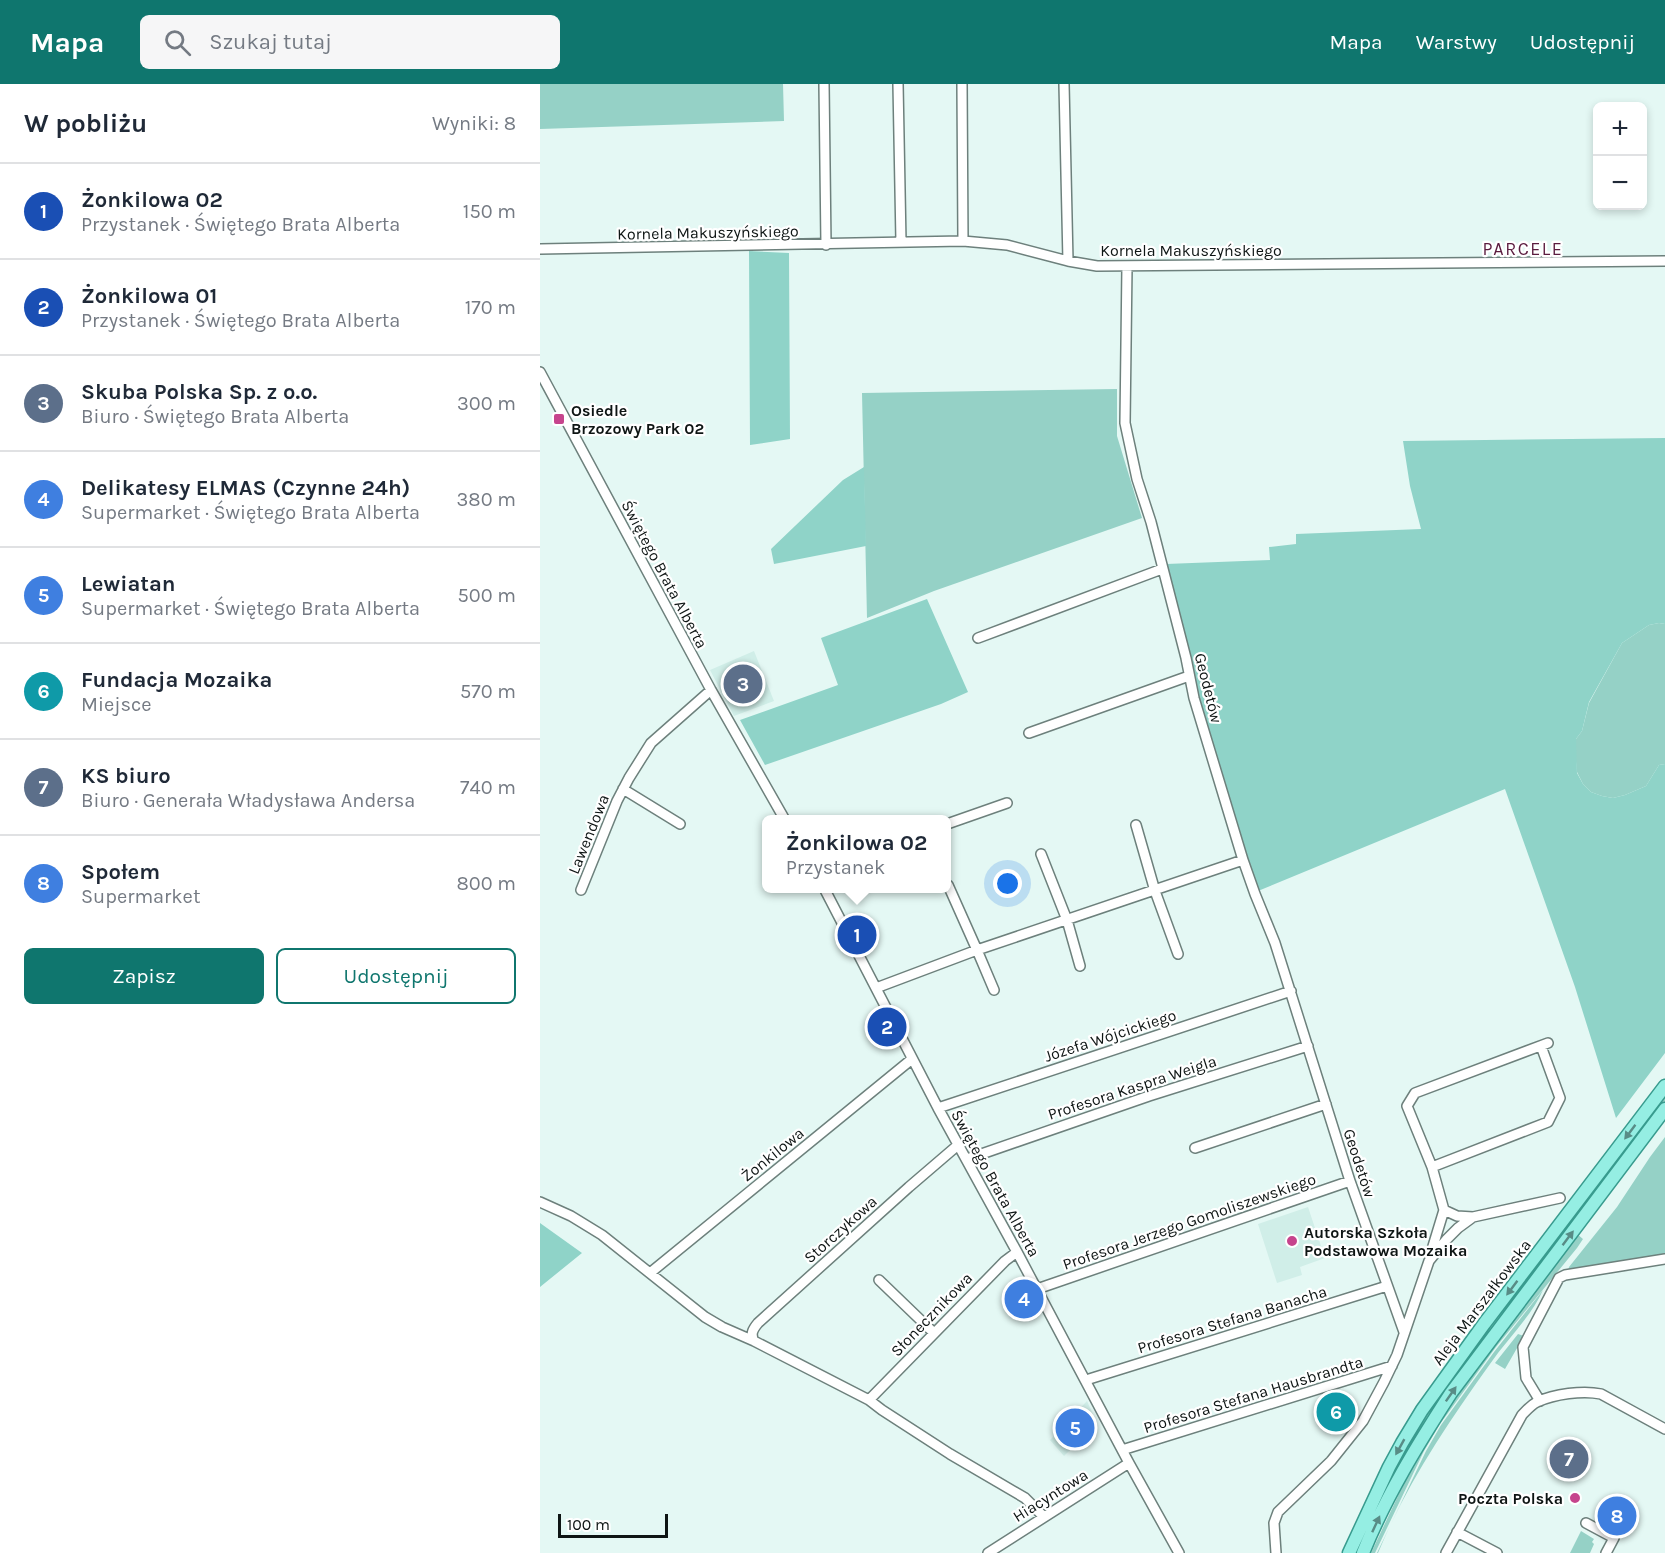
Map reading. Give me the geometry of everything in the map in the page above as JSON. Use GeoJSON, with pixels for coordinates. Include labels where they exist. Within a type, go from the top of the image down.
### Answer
{"type":"FeatureCollection","features":[{"type":"Feature","properties":{"kind":"main road","name":"Aleja Marszałkowska"},"geometry":{"type":"LineString","coordinates":[[1349,1553],[1402,1443],[1434,1393],[1665,1086]]}},
{"type":"Feature","properties":{"kind":"main road","name":"Aleja Marszałkowska"},"geometry":{"type":"LineString","coordinates":[[1363,1553],[1401,1474],[1451,1393],[1665,1109]]}},
{"type":"Feature","properties":{"kind":"street"},"geometry":{"type":"LineString","coordinates":[[824,84],[826,245]]}},
{"type":"Feature","properties":{"kind":"street"},"geometry":{"type":"LineString","coordinates":[[898,84],[901,242]]}},
{"type":"Feature","properties":{"kind":"street"},"geometry":{"type":"LineString","coordinates":[[963,84],[963,241]]}},
{"type":"Feature","properties":{"kind":"street"},"geometry":{"type":"LineString","coordinates":[[1064,84],[1068,261]]}},
{"type":"Feature","properties":{"kind":"street","name":"Kornela Makuszyńskiego"},"geometry":{"type":"LineString","coordinates":[[540,249],[963,241],[1007,245],[1086,265],[1665,261]]}},
{"type":"Feature","properties":{"kind":"street","name":"Geodetów"},"geometry":{"type":"LineString","coordinates":[[1126,266],[1125,423],[1137,479],[1200,717],[1243,860],[1275,943],[1350,1181],[1404,1332]]}},
{"type":"Feature","properties":{"kind":"street","name":"Świętego Brata Alberta"},"geometry":{"type":"LineString","coordinates":[[540,372],[711,690],[783,815]]}},
{"type":"Feature","properties":{"kind":"street"},"geometry":{"type":"LineString","coordinates":[[978,638],[1162,569]]}},
{"type":"Feature","properties":{"kind":"street"},"geometry":{"type":"LineString","coordinates":[[1029,732],[1189,676]]}},
{"type":"Feature","properties":{"kind":"street","name":"Lawendowa"},"geometry":{"type":"LineString","coordinates":[[581,890],[616,801],[651,743],[711,690]]}},
{"type":"Feature","properties":{"kind":"street","name":"Lawendowa"},"geometry":{"type":"LineString","coordinates":[[623,789],[680,824]]}},
{"type":"Feature","properties":{"kind":"street"},"geometry":{"type":"LineString","coordinates":[[951,823],[1007,803]]}},
{"type":"Feature","properties":{"kind":"street"},"geometry":{"type":"LineString","coordinates":[[1136,825],[1155,891],[1178,954]]}},
{"type":"Feature","properties":{"kind":"street"},"geometry":{"type":"LineString","coordinates":[[1041,854],[1067,920],[1080,966]]}},
{"type":"Feature","properties":{"kind":"street"},"geometry":{"type":"LineString","coordinates":[[876,988],[977,950],[1243,860]]}},
{"type":"Feature","properties":{"kind":"street"},"geometry":{"type":"LineString","coordinates":[[951,892],[994,990]]}},
{"type":"Feature","properties":{"kind":"street","name":"Świętego Brata Alberta"},"geometry":{"type":"LineString","coordinates":[[827,893],[938,1108],[1179,1553]]}},
{"type":"Feature","properties":{"kind":"street","name":"Józefa Wójcickiego"},"geometry":{"type":"LineString","coordinates":[[938,1108],[1291,991]]}},
{"type":"Feature","properties":{"kind":"street"},"geometry":{"type":"LineString","coordinates":[[1276,1553],[1274,1523],[1278,1512],[1331,1461],[1367,1413],[1392,1366],[1429,1261],[1444,1210],[1432,1167],[1407,1106],[1414,1092],[1545,1044],[1560,1098],[1548,1122],[1432,1167]]}},
{"type":"Feature","properties":{"kind":"street","name":"Profesora Kaspra Weigla"},"geometry":{"type":"LineString","coordinates":[[967,1159],[1149,1096],[1308,1046]]}},
{"type":"Feature","properties":{"kind":"street","name":"Żonkilowa"},"geometry":{"type":"LineString","coordinates":[[650,1272],[912,1059]]}},
{"type":"Feature","properties":{"kind":"street"},"geometry":{"type":"LineString","coordinates":[[1195,1148],[1326,1104]]}},
{"type":"Feature","properties":{"kind":"street","name":"Storczykowa"},"geometry":{"type":"LineString","coordinates":[[754,1341],[753,1328],[758,1323],[958,1145]]}},
{"type":"Feature","properties":{"kind":"street","name":"Profesora Jerzego Gomoliszewskiego"},"geometry":{"type":"LineString","coordinates":[[1037,1289],[1350,1181]]}},
{"type":"Feature","properties":{"kind":"street"},"geometry":{"type":"LineString","coordinates":[[1444,1210],[1457,1216],[1473,1217],[1560,1198]]}},
{"type":"Feature","properties":{"kind":"street"},"geometry":{"type":"LineString","coordinates":[[540,1202],[571,1216],[602,1235],[705,1317],[868,1400],[950,1454],[1025,1498],[1044,1517]]}},
{"type":"Feature","properties":{"kind":"street"},"geometry":{"type":"LineString","coordinates":[[1429,1261],[1452,1234],[1473,1217]]}},
{"type":"Feature","properties":{"kind":"street","name":"Słonecznikowa"},"geometry":{"type":"LineString","coordinates":[[868,1400],[1005,1261],[1017,1252]]}},
{"type":"Feature","properties":{"kind":"street"},"geometry":{"type":"LineString","coordinates":[[1540,1401],[1526,1378],[1522,1347],[1559,1278],[1565,1275],[1665,1259]]}},
{"type":"Feature","properties":{"kind":"street"},"geometry":{"type":"LineString","coordinates":[[879,1280],[934,1333]]}},
{"type":"Feature","properties":{"kind":"street","name":"Profesora Stefana Banacha"},"geometry":{"type":"LineString","coordinates":[[1086,1380],[1387,1286]]}},
{"type":"Feature","properties":{"kind":"street","name":"Profesora Stefana Hausbrandta"},"geometry":{"type":"LineString","coordinates":[[1122,1450],[1392,1366]]}},
{"type":"Feature","properties":{"kind":"street"},"geometry":{"type":"LineString","coordinates":[[1446,1553],[1522,1415],[1540,1401],[1578,1392],[1601,1394],[1665,1429]]}},
{"type":"Feature","properties":{"kind":"street","name":"Hiacyntowa"},"geometry":{"type":"LineString","coordinates":[[987,1553],[1129,1463]]}},
{"type":"Feature","properties":{"kind":"street"},"geometry":{"type":"LineString","coordinates":[[1586,1523],[1614,1538],[1606,1553]]}},
{"type":"Feature","properties":{"kind":"street"},"geometry":{"type":"LineString","coordinates":[[1457,1532],[1497,1553]]}},
{"type":"Feature","properties":{"kind":"shaded area"},"geometry":{"type":"Polygon","coordinates":[[[754,651],[774,701],[734,716],[710,670],[754,651]]]}},
{"type":"Feature","properties":{"kind":"shaded area","name":"Autorska Szkoła Podstawowa Mozaika"},"geometry":{"type":"Polygon","coordinates":[[[1308,1207],[1325,1258],[1300,1267],[1302,1275],[1277,1283],[1258,1224],[1308,1207]]]}},
{"type":"Feature","properties":{"kind":"shaded area"},"geometry":{"type":"Polygon","coordinates":[[[1087,1401],[1097,1423],[1064,1456],[1050,1440],[1087,1401]]]}},
{"type":"Feature","properties":{"kind":"green space"},"geometry":{"type":"Polygon","coordinates":[[[540,84],[783,84],[784,121],[540,129],[540,84]]]}},
{"type":"Feature","properties":{"kind":"green space"},"geometry":{"type":"Polygon","coordinates":[[[749,251],[789,253],[790,439],[750,445],[749,251]]]}},
{"type":"Feature","properties":{"kind":"green space"},"geometry":{"type":"Polygon","coordinates":[[[1117,389],[1117,436],[1142,518],[934,591],[867,618],[862,393],[1117,389]]]}},
{"type":"Feature","properties":{"kind":"green space"},"geometry":{"type":"Polygon","coordinates":[[[1665,438],[1665,624],[1649,625],[1622,643],[1589,702],[1582,731],[1576,739],[1577,773],[1591,792],[1602,796],[1613,798],[1646,786],[1659,765],[1665,764],[1665,1053],[1616,1118],[1575,987],[1505,789],[1258,891],[1206,729],[1166,564],[1270,560],[1269,547],[1296,544],[1296,534],[1421,529],[1410,486],[1403,441],[1665,438]]]}},
{"type":"Feature","properties":{"kind":"green space"},"geometry":{"type":"Polygon","coordinates":[[[864,467],[866,546],[774,564],[771,549],[843,480],[864,467]]]}},
{"type":"Feature","properties":{"kind":"green space"},"geometry":{"type":"Polygon","coordinates":[[[927,599],[968,692],[941,704],[765,765],[740,720],[838,685],[821,638],[927,599]]]}},
{"type":"Feature","properties":{"kind":"green space"},"geometry":{"type":"Polygon","coordinates":[[[1665,624],[1665,764],[1659,765],[1646,786],[1625,795],[1613,798],[1591,792],[1583,784],[1577,772],[1576,761],[1576,739],[1582,731],[1589,703],[1622,643],[1649,625],[1665,624]]]}},
{"type":"Feature","properties":{"kind":"green space"},"geometry":{"type":"Polygon","coordinates":[[[1665,1092],[1665,1102],[1572,1225],[1567,1221],[1665,1092]]]}},
{"type":"Feature","properties":{"kind":"green space"},"geometry":{"type":"Polygon","coordinates":[[[1665,1137],[1665,1256],[1568,1271],[1617,1207],[1665,1137]]]}},
{"type":"Feature","properties":{"kind":"green space"},"geometry":{"type":"Polygon","coordinates":[[[540,1223],[582,1253],[540,1287],[540,1223]]]}},
{"type":"Feature","properties":{"kind":"green space"},"geometry":{"type":"Polygon","coordinates":[[[1564,1224],[1570,1229],[1485,1341],[1359,1553],[1355,1553],[1385,1483],[1420,1420],[1564,1224]]]}},
{"type":"Feature","properties":{"kind":"green space"},"geometry":{"type":"Polygon","coordinates":[[[1577,1234],[1583,1239],[1577,1248],[1496,1347],[1440,1424],[1424,1451],[1375,1553],[1371,1553],[1416,1458],[1444,1411],[1577,1234]]]}},
{"type":"Feature","properties":{"kind":"green space"},"geometry":{"type":"Polygon","coordinates":[[[1543,1290],[1532,1309],[1443,1432],[1414,1479],[1389,1527],[1441,1425],[1543,1290]]]}},
{"type":"Feature","properties":{"kind":"green space"},"geometry":{"type":"Polygon","coordinates":[[[1518,1334],[1524,1336],[1505,1369],[1495,1363],[1518,1334]]]}},
{"type":"Feature","properties":{"kind":"green space"},"geometry":{"type":"Polygon","coordinates":[[[1581,1531],[1594,1539],[1590,1553],[1570,1553],[1581,1531]]]}},
{"type":"Feature","properties":{"kind":"place","name":"Osiedle Brzozowy Park 02"},"geometry":{"type":"Point","coordinates":[559,419]}},
{"type":"Feature","properties":{"kind":"place","name":"Skuba Polska Sp. z o.o."},"geometry":{"type":"Point","coordinates":[743,684]}},
{"type":"Feature","properties":{"kind":"place","name":"Żonkilowa 02"},"geometry":{"type":"Point","coordinates":[857,935]}},
{"type":"Feature","properties":{"kind":"place","name":"Żonkilowa 01"},"geometry":{"type":"Point","coordinates":[887,1027]}},
{"type":"Feature","properties":{"kind":"place","name":"Autorska Szkoła Podstawowa Mozaika"},"geometry":{"type":"Point","coordinates":[1292,1241]}},
{"type":"Feature","properties":{"kind":"place","name":"Delikatesy ELMAS (Czynne 24h)"},"geometry":{"type":"Point","coordinates":[1024,1299]}},
{"type":"Feature","properties":{"kind":"place","name":"Fundacja Mozaika"},"geometry":{"type":"Point","coordinates":[1336,1412]}},
{"type":"Feature","properties":{"kind":"place","name":"Lewiatan"},"geometry":{"type":"Point","coordinates":[1075,1428]}},
{"type":"Feature","properties":{"kind":"place","name":"KS biuro"},"geometry":{"type":"Point","coordinates":[1569,1459]}},
{"type":"Feature","properties":{"kind":"place","name":"Poczta Polska"},"geometry":{"type":"Point","coordinates":[1575,1498]}},
{"type":"Feature","properties":{"kind":"place","name":"Społem"},"geometry":{"type":"Point","coordinates":[1617,1516]}},
{"type":"Feature","properties":{"kind":"district","name":"PARCELE"},"geometry":{"type":"Point","coordinates":[1523,249]}}]}
